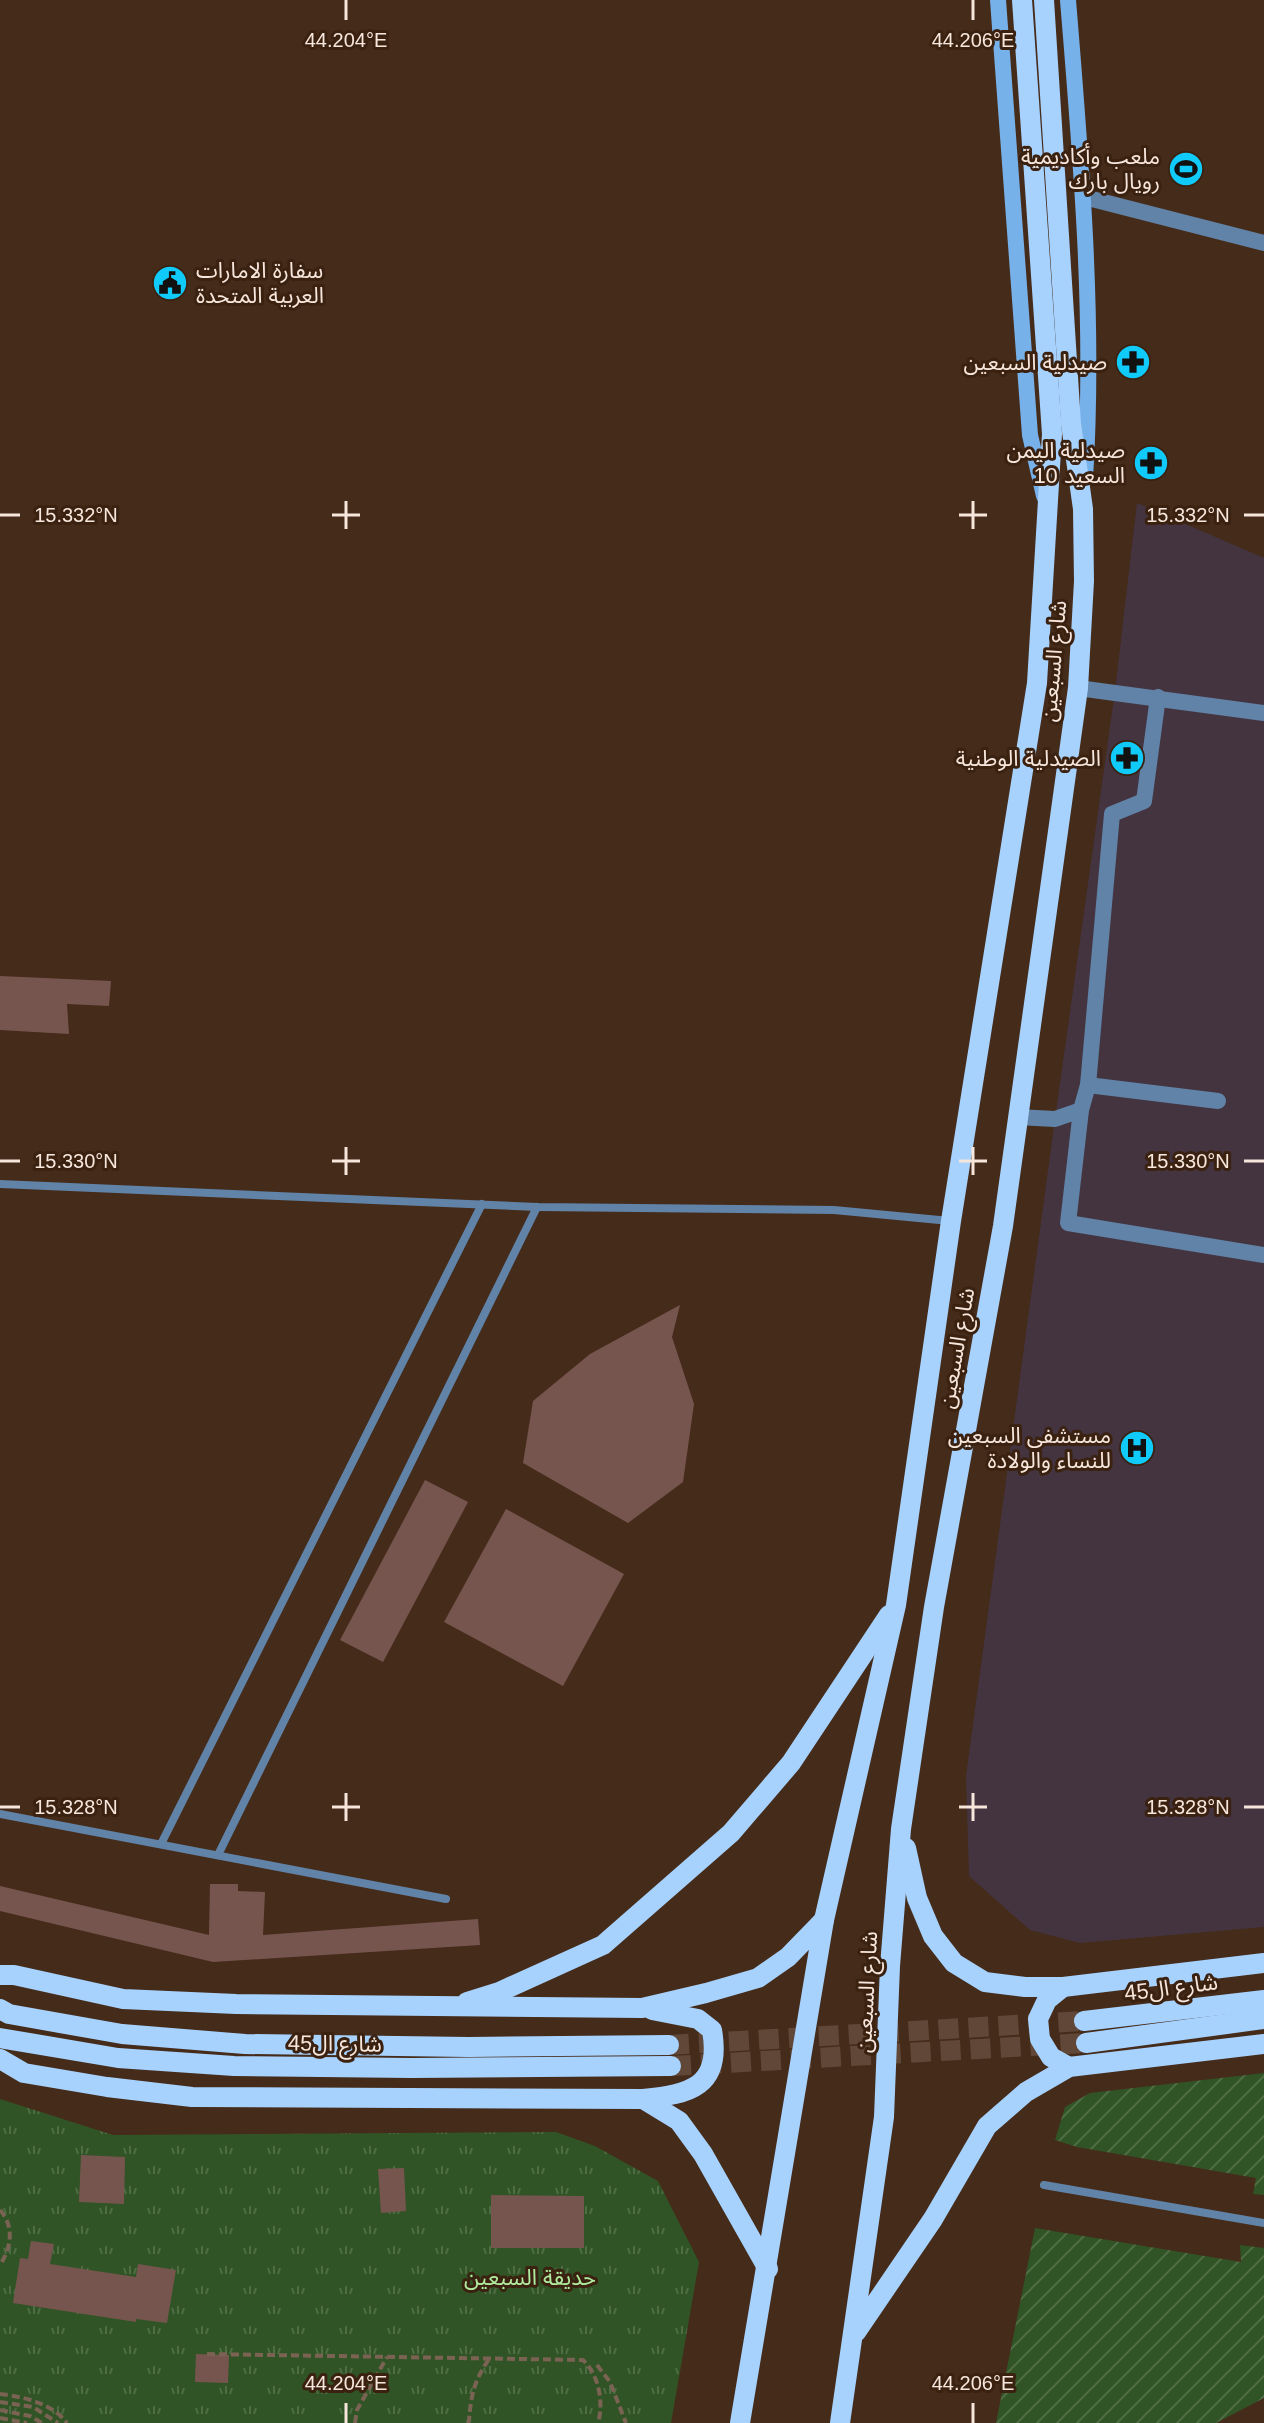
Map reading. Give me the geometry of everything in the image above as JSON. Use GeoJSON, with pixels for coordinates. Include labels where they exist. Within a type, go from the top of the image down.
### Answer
{"type":"FeatureCollection","features":[{"type":"Feature","properties":{"kind":"main road"},"geometry":{"type":"LineString","coordinates":[[998,0],[1030,435],[1048,515]]}},
{"type":"Feature","properties":{"kind":"main road","name":"شارع السبعين"},"geometry":{"type":"LineString","coordinates":[[740,2423],[824,1920],[896,1605],[951,1221],[1037,683],[1052,434],[1022,0]]}},
{"type":"Feature","properties":{"kind":"main road","name":"شارع السبعين"},"geometry":{"type":"LineString","coordinates":[[840,2423],[884,2117],[890,1966],[901,1829],[934,1607],[1003,1226],[1078,688],[1084,581],[1083,509],[1071,424],[1044,0]]}},
{"type":"Feature","properties":{"kind":"main road"},"geometry":{"type":"LineString","coordinates":[[1068,0],[1084,197],[1089,421],[1083,509]]}},
{"type":"Feature","properties":{"kind":"main road"},"geometry":{"type":"LineString","coordinates":[[449,2008],[499,1992],[603,1945],[731,1833],[791,1763],[896,1605]]}},
{"type":"Feature","properties":{"kind":"main road"},"geometry":{"type":"LineString","coordinates":[[901,1829],[917,1898],[933,1936],[954,1963],[985,1982],[1025,1987],[1063,1987],[1264,1963]]}},
{"type":"Feature","properties":{"kind":"main road"},"geometry":{"type":"LineString","coordinates":[[642,2008],[758,1978],[788,1957],[824,1920]]}},
{"type":"Feature","properties":{"kind":"main road"},"geometry":{"type":"LineString","coordinates":[[0,1975],[14,1975],[123,1999],[449,2008],[642,2008],[698,2019],[712,2030],[716,2050],[711,2070],[698,2086],[680,2095],[643,2099],[192,2097],[24,2073],[0,2059]]}},
{"type":"Feature","properties":{"kind":"main road"},"geometry":{"type":"LineString","coordinates":[[1063,1987],[1047,2000],[1038,2019],[1040,2039],[1051,2057],[1069,2067]]}},
{"type":"Feature","properties":{"kind":"main road","name":"شارع ال45"},"geometry":{"type":"LineString","coordinates":[[1084,2021],[1264,2000]]}},
{"type":"Feature","properties":{"kind":"main road","name":"شارع ال45"},"geometry":{"type":"LineString","coordinates":[[0,2009],[9,2014],[122,2034],[245,2044],[469,2047],[669,2045]]}},
{"type":"Feature","properties":{"kind":"main road","name":"شارع ال45"},"geometry":{"type":"LineString","coordinates":[[1086,2043],[1264,2019]]}},
{"type":"Feature","properties":{"kind":"main road","name":"شارع ال45"},"geometry":{"type":"LineString","coordinates":[[0,2038],[118,2058],[234,2066],[671,2066]]}},
{"type":"Feature","properties":{"kind":"main road"},"geometry":{"type":"LineString","coordinates":[[851,2339],[933,2219],[987,2126],[1026,2092],[1069,2067],[1264,2044]]}},
{"type":"Feature","properties":{"kind":"main road"},"geometry":{"type":"LineString","coordinates":[[643,2099],[679,2121],[703,2154],[768,2269]]}},
{"type":"Feature","properties":{"kind":"street"},"geometry":{"type":"LineString","coordinates":[[1084,197],[1264,243]]}},
{"type":"Feature","properties":{"kind":"street"},"geometry":{"type":"LineString","coordinates":[[1078,688],[1264,713]]}},
{"type":"Feature","properties":{"kind":"street"},"geometry":{"type":"LineString","coordinates":[[1158,697],[1144,801],[1112,814],[1088,1085],[1081,1110],[1068,1223],[1264,1255]]}},
{"type":"Feature","properties":{"kind":"street"},"geometry":{"type":"LineString","coordinates":[[1088,1085],[1218,1101]]}},
{"type":"Feature","properties":{"kind":"street"},"geometry":{"type":"LineString","coordinates":[[1017,1117],[1055,1119],[1081,1110]]}},
{"type":"Feature","properties":{"kind":"lane"},"geometry":{"type":"LineString","coordinates":[[0,1184],[537,1207],[834,1210],[951,1221]]}},
{"type":"Feature","properties":{"kind":"lane"},"geometry":{"type":"LineString","coordinates":[[161,1844],[482,1204]]}},
{"type":"Feature","properties":{"kind":"lane"},"geometry":{"type":"LineString","coordinates":[[218,1855],[537,1207]]}},
{"type":"Feature","properties":{"kind":"lane"},"geometry":{"type":"LineString","coordinates":[[0,1814],[446,1899]]}},
{"type":"Feature","properties":{"kind":"lane"},"geometry":{"type":"LineString","coordinates":[[1044,2185],[1264,2223]]}},
{"type":"Feature","properties":{"kind":"path"},"geometry":{"type":"LineString","coordinates":[[0,2210],[11,2234],[8,2253],[0,2265]]}},
{"type":"Feature","properties":{"kind":"path"},"geometry":{"type":"LineString","coordinates":[[207,2354],[583,2360],[601,2392],[598,2423]]}},
{"type":"Feature","properties":{"kind":"path"},"geometry":{"type":"LineString","coordinates":[[354,2423],[357,2410],[387,2357]]}},
{"type":"Feature","properties":{"kind":"path"},"geometry":{"type":"LineString","coordinates":[[469,2422],[476,2378],[490,2358]]}},
{"type":"Feature","properties":{"kind":"path"},"geometry":{"type":"LineString","coordinates":[[597,2365],[610,2382],[626,2423]]}},
{"type":"Feature","properties":{"kind":"path"},"geometry":{"type":"LineString","coordinates":[[0,2394],[35,2401],[67,2423]]}},
{"type":"Feature","properties":{"kind":"path"},"geometry":{"type":"LineString","coordinates":[[0,2402],[33,2407],[58,2423]]}},
{"type":"Feature","properties":{"kind":"path"},"geometry":{"type":"LineString","coordinates":[[0,2410],[30,2416],[42,2423]]}},
{"type":"Feature","properties":{"kind":"path"},"geometry":{"type":"LineString","coordinates":[[0,2418],[27,2423]]}},
{"type":"Feature","properties":{"kind":"shaded area","name":"مستشفى السبعين للنساء والولادة"},"geometry":{"type":"Polygon","coordinates":[[[1137,503],[1264,558],[1264,1927],[1080,1943],[1030,1930],[969,1876],[966,1776],[1115,691],[1137,503]]]}},
{"type":"Feature","properties":{"kind":"green space"},"geometry":{"type":"Polygon","coordinates":[[[1264,2073],[1264,2195],[1253,2194],[1256,2178],[1077,2147],[1055,2140],[1065,2107],[1090,2093],[1264,2073]]]}},
{"type":"Feature","properties":{"kind":"green space","name":"حديقة السبعين"},"geometry":{"type":"Polygon","coordinates":[[[0,2099],[113,2135],[556,2132],[595,2146],[658,2181],[699,2262],[671,2423],[0,2423],[0,2099]]]}},
{"type":"Feature","properties":{"kind":"green space"},"geometry":{"type":"Polygon","coordinates":[[[1035,2228],[1241,2262],[1240,2245],[1264,2248],[1264,2398],[1216,2423],[996,2423],[1035,2228]]]}},
{"type":"Feature","properties":{"kind":"building"},"geometry":{"type":"Polygon","coordinates":[[[0,976],[111,981],[109,1006],[67,1004],[69,1034],[0,1030],[0,976]]]}},
{"type":"Feature","properties":{"kind":"building"},"geometry":{"type":"Polygon","coordinates":[[[680,1305],[672,1337],[694,1404],[683,1482],[628,1523],[523,1463],[533,1401],[590,1354],[680,1305]]]}},
{"type":"Feature","properties":{"kind":"building"},"geometry":{"type":"Polygon","coordinates":[[[425,1480],[468,1502],[383,1662],[340,1640],[425,1480]]]}},
{"type":"Feature","properties":{"kind":"building"},"geometry":{"type":"Polygon","coordinates":[[[506,1509],[624,1574],[563,1686],[444,1622],[506,1509]]]}},
{"type":"Feature","properties":{"kind":"building"},"geometry":{"type":"Polygon","coordinates":[[[210,1884],[238,1884],[238,1891],[265,1892],[263,1935],[478,1919],[480,1945],[213,1962],[0,1911],[0,1886],[209,1935],[210,1884]]]}},
{"type":"Feature","properties":{"kind":"building"},"geometry":{"type":"Polygon","coordinates":[[[81,2155],[125,2157],[124,2204],[79,2202],[81,2155]]]}},
{"type":"Feature","properties":{"kind":"building"},"geometry":{"type":"Polygon","coordinates":[[[404,2168],[406,2211],[381,2213],[378,2169],[404,2168]]]}},
{"type":"Feature","properties":{"kind":"building"},"geometry":{"type":"Polygon","coordinates":[[[491,2195],[584,2196],[584,2248],[491,2248],[491,2195]]]}},
{"type":"Feature","properties":{"kind":"building"},"geometry":{"type":"Polygon","coordinates":[[[31,2241],[54,2244],[50,2264],[136,2277],[138,2264],[176,2270],[167,2323],[136,2319],[136,2322],[13,2303],[20,2258],[28,2259],[31,2241]]]}},
{"type":"Feature","properties":{"kind":"building"},"geometry":{"type":"Polygon","coordinates":[[[196,2354],[229,2355],[228,2383],[195,2382],[196,2354]]]}},
{"type":"Feature","properties":{"kind":"tunnel"},"geometry":{"type":"LineString","coordinates":[[669,2045],[1084,2021]]}},
{"type":"Feature","properties":{"kind":"tunnel"},"geometry":{"type":"LineString","coordinates":[[671,2066],[1086,2043]]}},
{"type":"Feature","properties":{"kind":"place","name":"ملعب وأكاديمية رويال بارك"},"geometry":{"type":"Point","coordinates":[1186,169]}},
{"type":"Feature","properties":{"kind":"place","name":"سفارة الامارات العربية المتحدة"},"geometry":{"type":"Point","coordinates":[170,283]}},
{"type":"Feature","properties":{"kind":"place","name":"صيدلية السبعين"},"geometry":{"type":"Point","coordinates":[1133,362]}},
{"type":"Feature","properties":{"kind":"place","name":"صيدلية اليمن السعيد 10"},"geometry":{"type":"Point","coordinates":[1151,463]}},
{"type":"Feature","properties":{"kind":"place","name":"الصيدلية الوطنية"},"geometry":{"type":"Point","coordinates":[1127,758]}},
{"type":"Feature","properties":{"kind":"place","name":"مستشفى السبعين للنساء والولادة"},"geometry":{"type":"Point","coordinates":[1137,1448]}}]}
